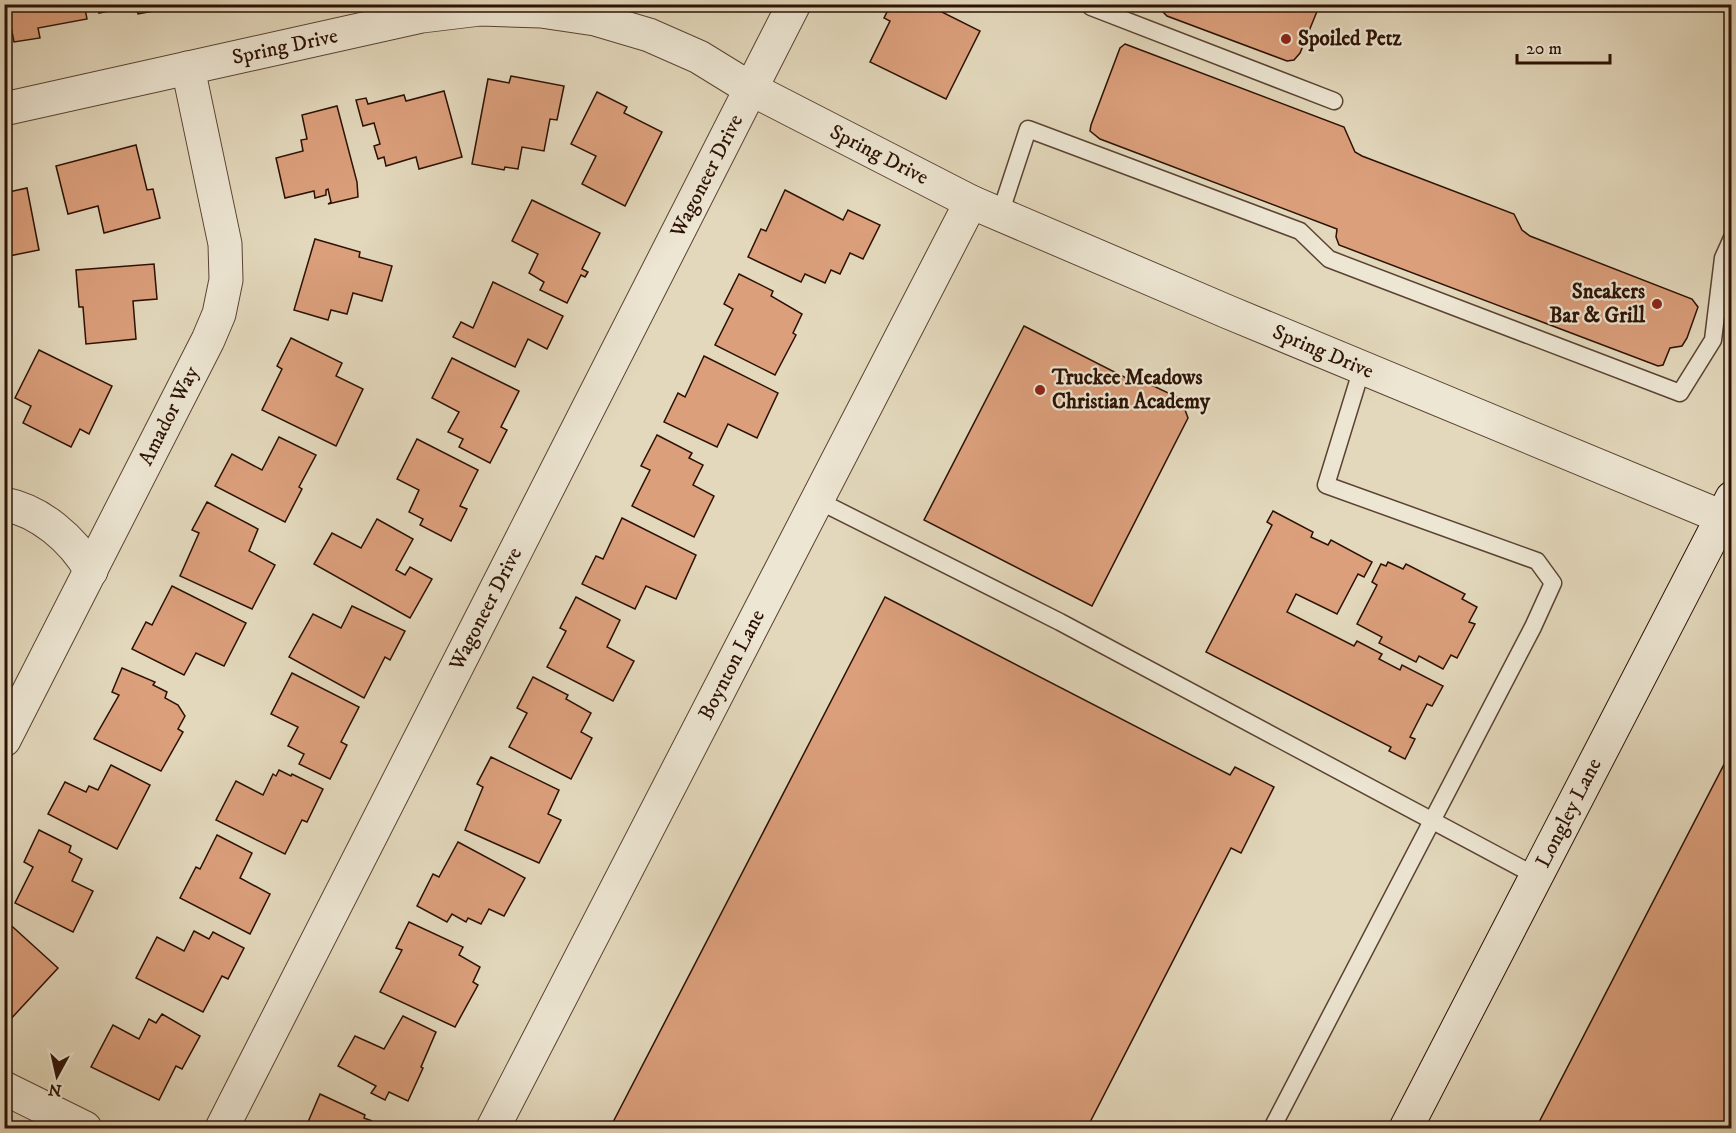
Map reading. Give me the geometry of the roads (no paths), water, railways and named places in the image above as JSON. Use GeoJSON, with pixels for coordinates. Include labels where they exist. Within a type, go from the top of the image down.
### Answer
{"type":"FeatureCollection","features":[{"type":"Feature","properties":{"kind":"street","name":"Wagoneer Drive"},"geometry":{"type":"LineString","coordinates":[[222,1128],[794,4]]}},
{"type":"Feature","properties":{"kind":"street","name":"Spring Drive"},"geometry":{"type":"LineString","coordinates":[[4,109],[422,16],[480,9],[541,10],[595,19],[649,35],[699,57],[751,89],[986,208],[1362,368],[1728,512]]}},
{"type":"Feature","properties":{"kind":"street","name":"Amador Way"},"geometry":{"type":"LineString","coordinates":[[4,740],[208,340],[219,314],[226,279],[225,244],[188,68]]}},
{"type":"Feature","properties":{"kind":"street","name":"Boynton Lane"},"geometry":{"type":"LineString","coordinates":[[493,1128],[818,500],[986,208]]}},
{"type":"Feature","properties":{"kind":"street"},"geometry":{"type":"LineString","coordinates":[[4,504],[13,505],[41,519],[66,537],[91,571]]}},
{"type":"Feature","properties":{"kind":"street","name":"Longley Lane"},"geometry":{"type":"LineString","coordinates":[[1406,1128],[1728,512]]}},
{"type":"Feature","properties":{"kind":"street"},"geometry":{"type":"LineString","coordinates":[[4,1088],[85,1128]]}},
{"type":"Feature","properties":{"kind":"lane"},"geometry":{"type":"LineString","coordinates":[[1091,7],[1334,101]]}},
{"type":"Feature","properties":{"kind":"lane"},"geometry":{"type":"LineString","coordinates":[[986,208],[1028,129],[1300,231],[1329,260],[1680,393],[1713,340],[1723,258],[1731,238]]}},
{"type":"Feature","properties":{"kind":"lane"},"geometry":{"type":"LineString","coordinates":[[1272,1128],[1533,627],[1553,583],[1537,561],[1326,485],[1362,368]]}},
{"type":"Feature","properties":{"kind":"lane"},"geometry":{"type":"LineString","coordinates":[[818,500],[1060,622],[1536,876]]}},
{"type":"Feature","properties":{"kind":"place","name":"Spoiled Petz"},"geometry":{"type":"Point","coordinates":[1286,39]}},
{"type":"Feature","properties":{"kind":"place","name":"Sneakers Bar & Grill"},"geometry":{"type":"Point","coordinates":[1657,304]}},
{"type":"Feature","properties":{"kind":"place","name":"Truckee Meadows Christian Academy"},"geometry":{"type":"Point","coordinates":[1040,390]}}]}
